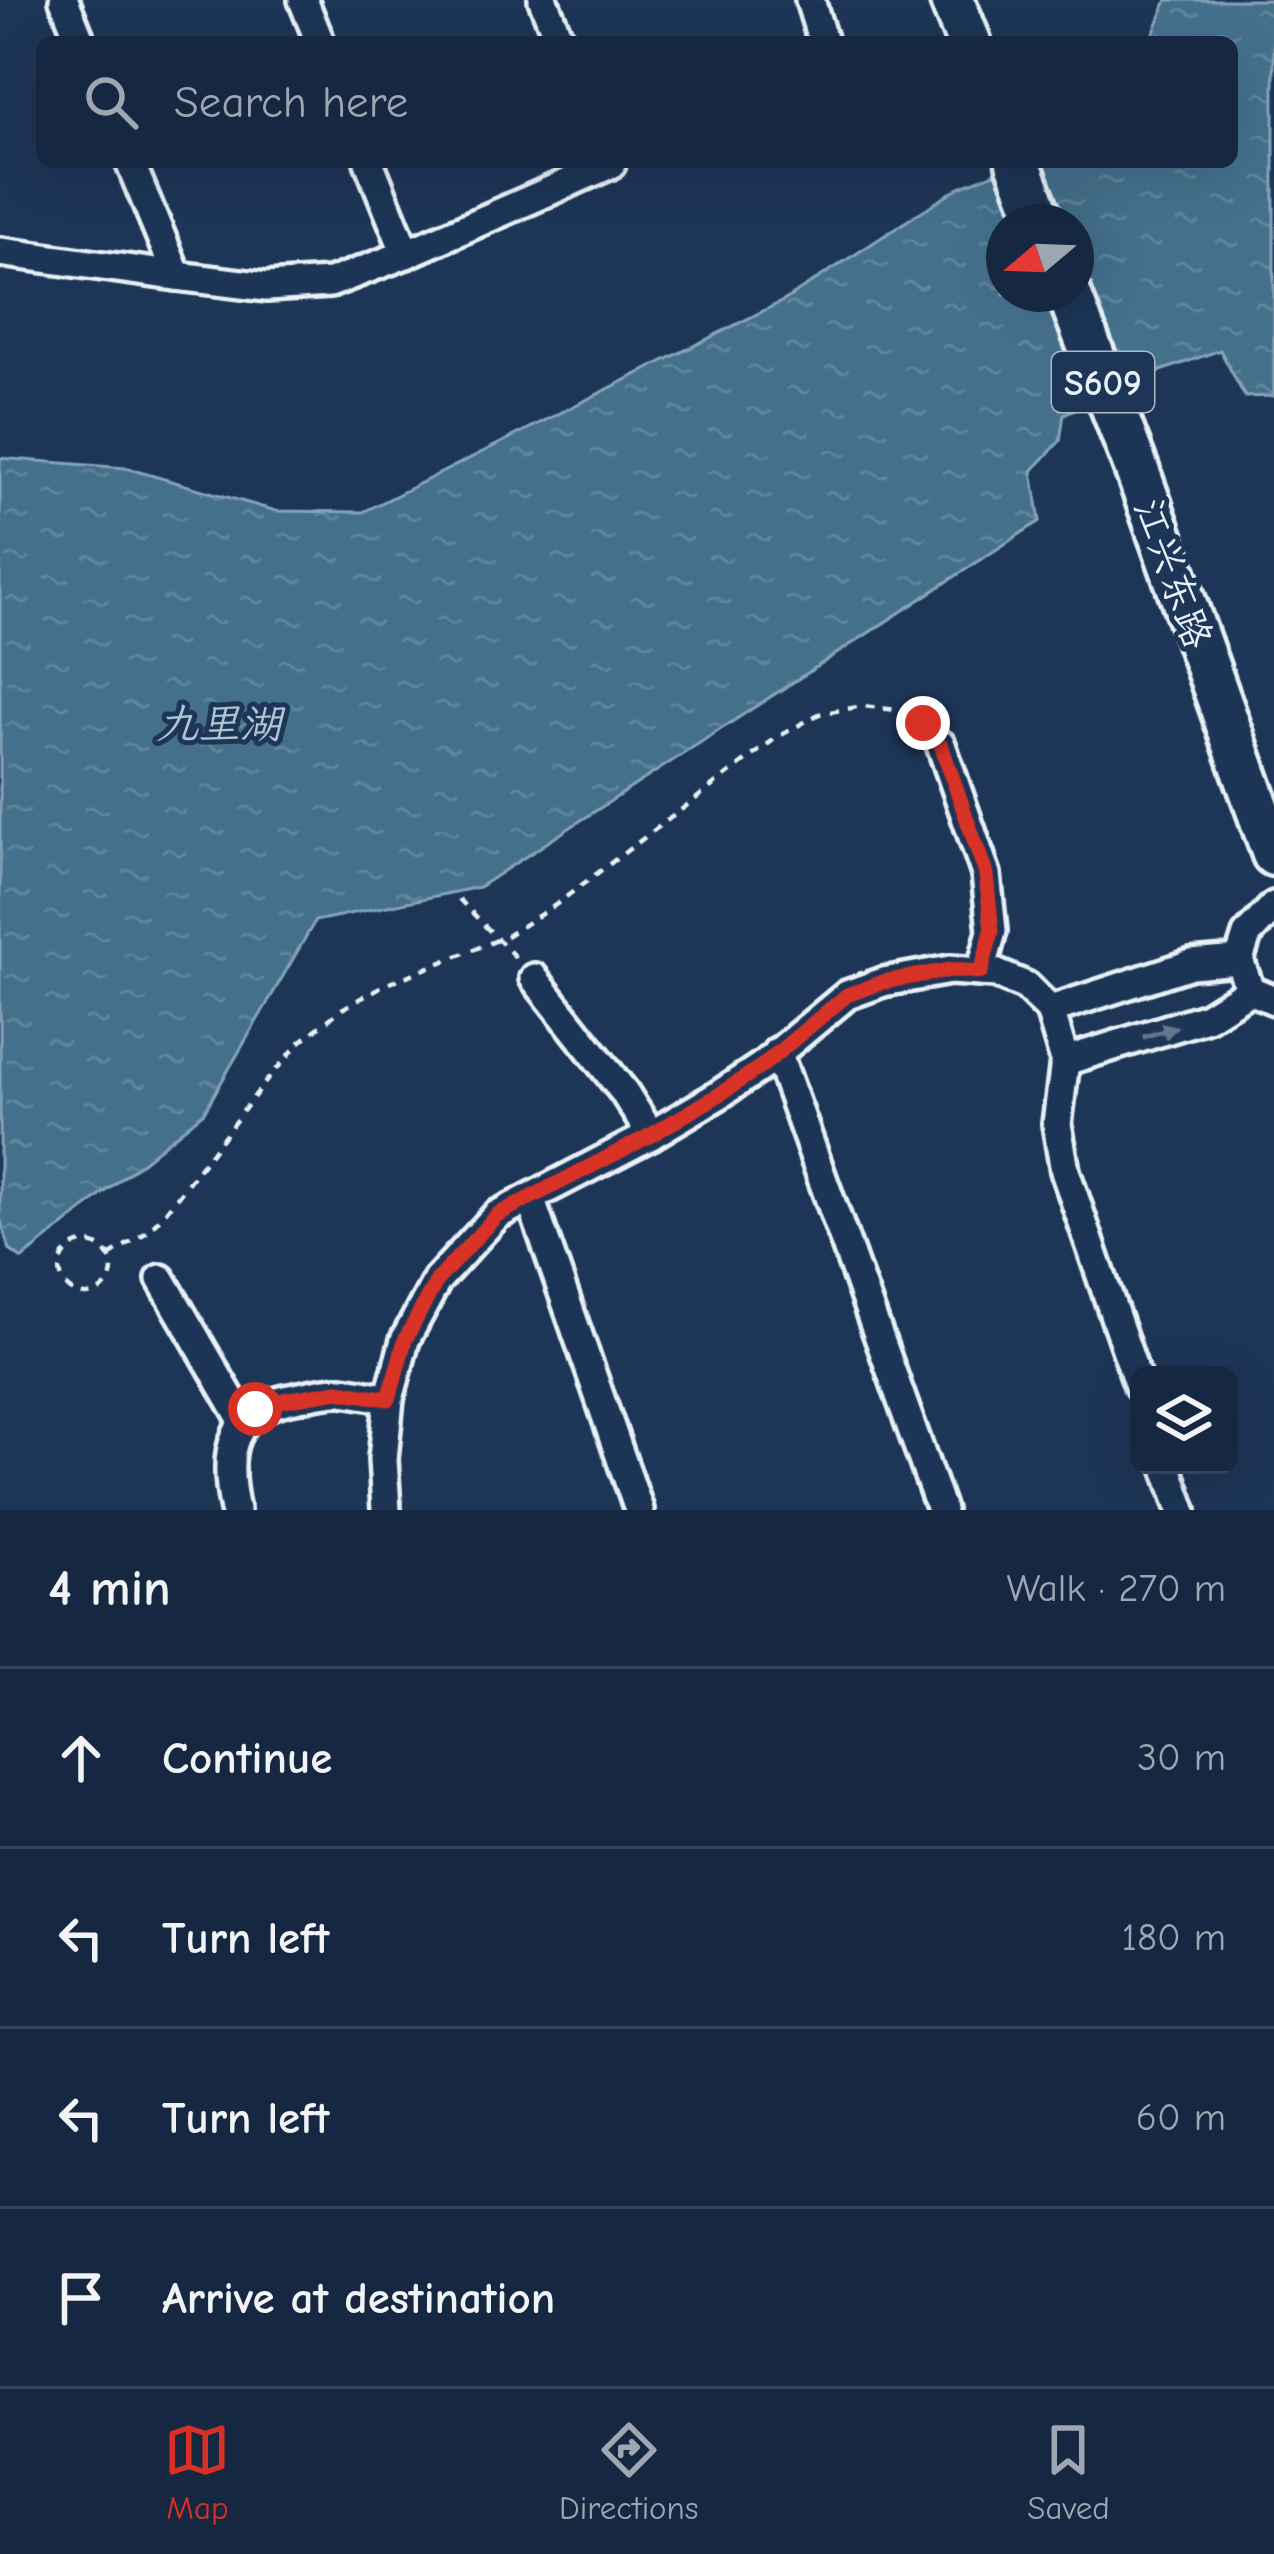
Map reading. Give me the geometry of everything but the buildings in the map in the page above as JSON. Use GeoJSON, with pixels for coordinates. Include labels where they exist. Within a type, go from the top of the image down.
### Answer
{"type":"FeatureCollection","features":[{"type":"Feature","properties":{"kind":"main road"},"geometry":{"type":"LineString","coordinates":[[952,0],[967,36]]}},
{"type":"Feature","properties":{"kind":"main road"},"geometry":{"type":"LineString","coordinates":[[1020,168],[1034,204]]}},
{"type":"Feature","properties":{"kind":"main road","name":"江兴东路"},"geometry":{"type":"LineString","coordinates":[[1076,312],[1274,854]]}},
{"type":"Feature","properties":{"kind":"street"},"geometry":{"type":"LineString","coordinates":[[64,0],[79,36]]}},
{"type":"Feature","properties":{"kind":"street"},"geometry":{"type":"LineString","coordinates":[[303,0],[318,36]]}},
{"type":"Feature","properties":{"kind":"street"},"geometry":{"type":"LineString","coordinates":[[543,0],[558,36]]}},
{"type":"Feature","properties":{"kind":"street"},"geometry":{"type":"LineString","coordinates":[[810,0],[821,36]]}},
{"type":"Feature","properties":{"kind":"street"},"geometry":{"type":"LineString","coordinates":[[132,168],[177,276]]}},
{"type":"Feature","properties":{"kind":"street"},"geometry":{"type":"LineString","coordinates":[[371,168],[406,254]]}},
{"type":"Feature","properties":{"kind":"street"},"geometry":{"type":"LineString","coordinates":[[0,252],[266,287],[331,284],[602,168]]}},
{"type":"Feature","properties":{"kind":"street"},"geometry":{"type":"LineString","coordinates":[[941,745],[986,874],[992,931],[981,972]]}},
{"type":"Feature","properties":{"kind":"street"},"geometry":{"type":"LineString","coordinates":[[1239,960],[1247,935],[1274,906]]}},
{"type":"Feature","properties":{"kind":"street"},"geometry":{"type":"LineString","coordinates":[[1050,1010],[1191,964],[1239,960]]}},
{"type":"Feature","properties":{"kind":"street"},"geometry":{"type":"LineString","coordinates":[[1065,1061],[1262,995],[1239,960]]}},
{"type":"Feature","properties":{"kind":"street"},"geometry":{"type":"LineString","coordinates":[[386,1510],[383,1459],[389,1399],[405,1340],[437,1280],[497,1215],[717,1096],[847,995],[883,982],[950,970],[995,973],[1025,986],[1050,1010],[1065,1061],[1057,1124],[1065,1171],[1132,1366]]}},
{"type":"Feature","properties":{"kind":"street"},"geometry":{"type":"LineString","coordinates":[[534,978],[624,1092],[651,1135]]}},
{"type":"Feature","properties":{"kind":"street"},"geometry":{"type":"LineString","coordinates":[[777,1052],[941,1510]]}},
{"type":"Feature","properties":{"kind":"street"},"geometry":{"type":"LineString","coordinates":[[530,1198],[639,1510]]}},
{"type":"Feature","properties":{"kind":"street"},"geometry":{"type":"LineString","coordinates":[[161,1280],[244,1422]]}},
{"type":"Feature","properties":{"kind":"street"},"geometry":{"type":"LineString","coordinates":[[235,1510],[229,1459],[236,1431],[255,1409],[338,1391],[389,1399]]}},
{"type":"Feature","properties":{"kind":"street"},"geometry":{"type":"LineString","coordinates":[[1169,1474],[1181,1510]]}},
{"type":"Feature","properties":{"kind":"path"},"geometry":{"type":"LineString","coordinates":[[109,1256],[147,1232],[164,1214],[300,1042],[342,1009],[382,986],[500,939],[554,906],[776,738],[819,714],[863,706],[897,710],[923,723],[941,745]]}},
{"type":"Feature","properties":{"kind":"path"},"geometry":{"type":"LineString","coordinates":[[460,899],[534,978]]}},
{"type":"Feature","properties":{"kind":"path"},"geometry":{"type":"LineString","coordinates":[[97,1245],[109,1256],[112,1273],[98,1293],[81,1295],[66,1286],[60,1270],[72,1247],[97,1245]]}},
{"type":"Feature","properties":{"kind":"water","name":"九里湖"},"geometry":{"type":"Polygon","coordinates":[[[1167,0],[1274,0],[1274,396],[1245,397],[1220,350],[1064,414],[1060,441],[1032,471],[1040,521],[479,887],[315,921],[204,1112],[22,1259],[10,1250],[0,1218],[0,458],[126,468],[276,511],[363,512],[785,300],[959,187],[1008,168],[1238,168],[1238,36],[1152,36],[1167,0]]]}},
{"type":"Feature","properties":{"kind":"route"},"geometry":{"type":"LineString","coordinates":[[255,1409],[338,1391],[389,1399],[405,1340],[437,1280],[497,1215],[717,1096],[762,1066],[847,995],[883,982],[950,970],[981,972],[992,931],[986,874],[941,745],[923,723]]}}]}
